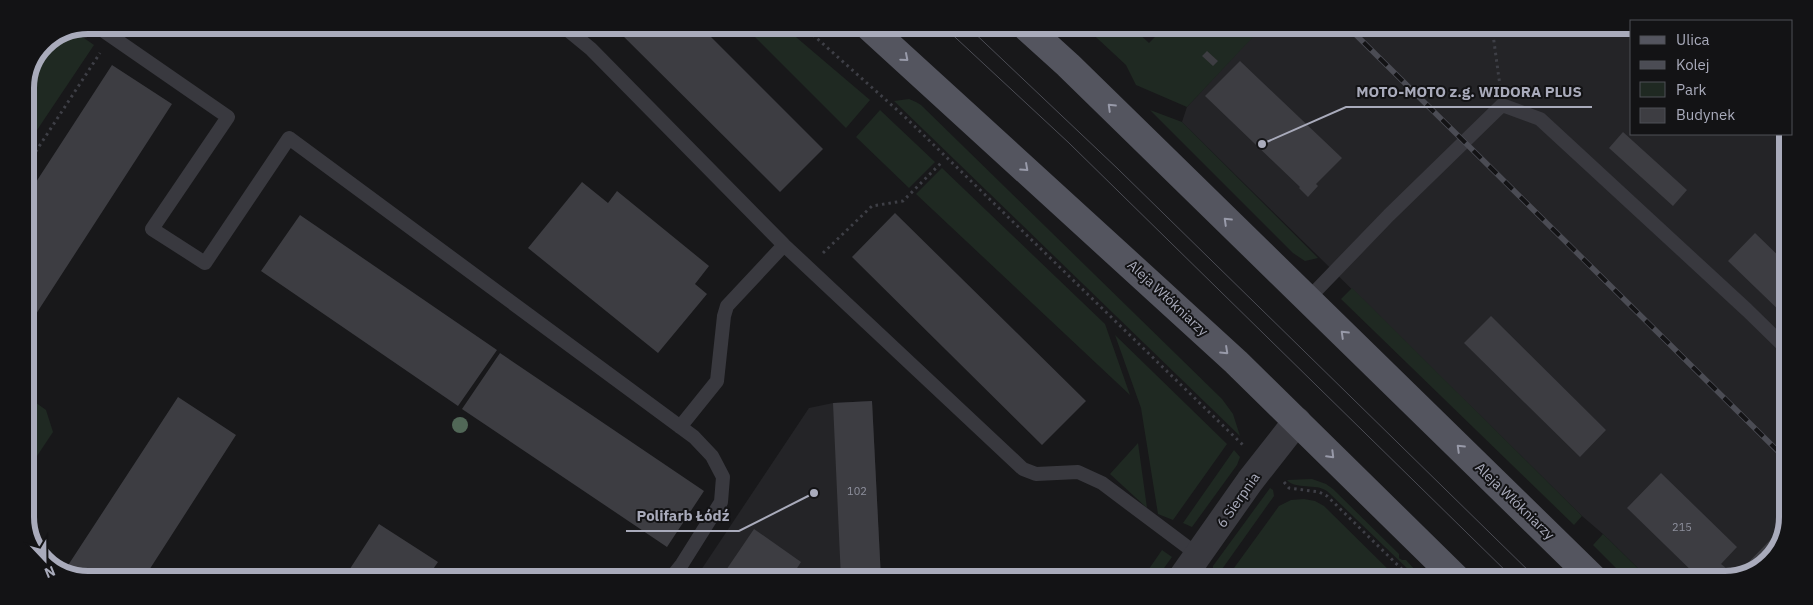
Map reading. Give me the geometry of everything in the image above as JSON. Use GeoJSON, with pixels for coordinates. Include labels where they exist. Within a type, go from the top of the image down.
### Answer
{"type":"FeatureCollection","features":[{"type":"Feature","properties":{"kind":"main road","name":"Aleja Włókniarzy"},"geometry":{"type":"LineString","coordinates":[[877,34],[1177,306],[1449,571]]}},
{"type":"Feature","properties":{"kind":"main road","name":"Aleja Włókniarzy"},"geometry":{"type":"LineString","coordinates":[[1034,34],[1068,65],[1586,571]]}},
{"type":"Feature","properties":{"kind":"street","name":"6 Sierpnia"},"geometry":{"type":"LineString","coordinates":[[1187,571],[1250,481],[1297,421]]}},
{"type":"Feature","properties":{"kind":"lane"},"geometry":{"type":"LineString","coordinates":[[108,34],[228,117],[152,229],[205,263],[289,138],[694,437],[712,456],[723,477],[721,502],[676,571]]}},
{"type":"Feature","properties":{"kind":"lane"},"geometry":{"type":"LineString","coordinates":[[573,34],[591,49],[784,245],[1024,469],[1036,474],[1078,472],[1102,483],[1198,555]]}},
{"type":"Feature","properties":{"kind":"lane"},"geometry":{"type":"LineString","coordinates":[[1308,299],[1389,215],[1502,105],[1540,119],[1747,310],[1779,342]]}},
{"type":"Feature","properties":{"kind":"lane"},"geometry":{"type":"LineString","coordinates":[[680,427],[717,381],[724,316],[727,306],[784,245]]}},
{"type":"Feature","properties":{"kind":"path"},"geometry":{"type":"LineString","coordinates":[[812,34],[905,117],[1241,443]]}},
{"type":"Feature","properties":{"kind":"path"},"geometry":{"type":"LineString","coordinates":[[1493,34],[1502,105]]}},
{"type":"Feature","properties":{"kind":"path"},"geometry":{"type":"LineString","coordinates":[[34,154],[111,36]]}},
{"type":"Feature","properties":{"kind":"path"},"geometry":{"type":"LineString","coordinates":[[816,246],[823,253],[872,206],[903,202],[941,163]]}},
{"type":"Feature","properties":{"kind":"path"},"geometry":{"type":"LineString","coordinates":[[1282,480],[1289,488],[1319,492],[1327,496],[1404,571]]}},
{"type":"Feature","properties":{"kind":"shaded area"},"geometry":{"type":"Polygon","coordinates":[[[1249,34],[1630,34],[1630,135],[1779,135],[1779,525],[1774,541],[1766,553],[1749,566],[1736,570],[1641,571],[1582,516],[1182,122],[1187,107],[1252,37],[1249,34]]]}},
{"type":"Feature","properties":{"kind":"shaded area"},"geometry":{"type":"Polygon","coordinates":[[[872,401],[881,571],[700,571],[809,408],[833,403],[872,401]]]}},
{"type":"Feature","properties":{"kind":"green space"},"geometry":{"type":"Polygon","coordinates":[[[752,34],[792,34],[870,100],[846,128],[752,34]]]}},
{"type":"Feature","properties":{"kind":"green space"},"geometry":{"type":"Polygon","coordinates":[[[1093,34],[1139,34],[1149,43],[1158,34],[1250,34],[1253,37],[1187,107],[1136,85],[1126,65],[1093,34]]]}},
{"type":"Feature","properties":{"kind":"green space"},"geometry":{"type":"Polygon","coordinates":[[[79,35],[94,45],[34,135],[35,77],[38,67],[49,49],[67,38],[79,35]]]}},
{"type":"Feature","properties":{"kind":"green space"},"geometry":{"type":"Polygon","coordinates":[[[909,99],[921,105],[1222,399],[1233,414],[1240,436],[894,101],[909,99]]]}},
{"type":"Feature","properties":{"kind":"green space"},"geometry":{"type":"Polygon","coordinates":[[[880,110],[935,162],[909,188],[856,137],[880,110]]]}},
{"type":"Feature","properties":{"kind":"green space"},"geometry":{"type":"Polygon","coordinates":[[[1150,110],[1182,122],[1318,258],[1305,261],[1293,253],[1150,110]]]}},
{"type":"Feature","properties":{"kind":"green space"},"geometry":{"type":"Polygon","coordinates":[[[942,168],[1105,324],[1130,395],[916,194],[942,168]]]}},
{"type":"Feature","properties":{"kind":"green space"},"geometry":{"type":"Polygon","coordinates":[[[1352,288],[1582,516],[1574,525],[1341,299],[1352,288]]]}},
{"type":"Feature","properties":{"kind":"green space"},"geometry":{"type":"Polygon","coordinates":[[[1115,335],[1227,444],[1173,520],[1158,514],[1141,408],[1115,335]]]}},
{"type":"Feature","properties":{"kind":"green space"},"geometry":{"type":"Polygon","coordinates":[[[34,401],[46,410],[53,432],[34,460],[34,401]]]}},
{"type":"Feature","properties":{"kind":"green space"},"geometry":{"type":"Polygon","coordinates":[[[1138,443],[1147,508],[1110,474],[1138,443]]]}},
{"type":"Feature","properties":{"kind":"green space"},"geometry":{"type":"Polygon","coordinates":[[[1234,450],[1240,457],[1237,465],[1192,527],[1183,523],[1234,450]]]}},
{"type":"Feature","properties":{"kind":"green space"},"geometry":{"type":"Polygon","coordinates":[[[1312,479],[1326,484],[1399,554],[1399,558],[1406,560],[1416,571],[1410,571],[1327,491],[1317,487],[1295,485],[1287,480],[1312,479]]]}},
{"type":"Feature","properties":{"kind":"green space"},"geometry":{"type":"Polygon","coordinates":[[[1270,488],[1273,490],[1274,496],[1221,571],[1213,571],[1213,566],[1270,488]]]}},
{"type":"Feature","properties":{"kind":"green space"},"geometry":{"type":"Polygon","coordinates":[[[1304,499],[1315,501],[1324,506],[1390,571],[1232,571],[1279,506],[1291,500],[1304,499]]]}},
{"type":"Feature","properties":{"kind":"green space"},"geometry":{"type":"Polygon","coordinates":[[[1603,534],[1641,571],[1619,571],[1593,545],[1603,534]]]}},
{"type":"Feature","properties":{"kind":"green space"},"geometry":{"type":"Polygon","coordinates":[[[1162,550],[1172,557],[1162,571],[1148,571],[1162,550]]]}},
{"type":"Feature","properties":{"kind":"building"},"geometry":{"type":"Polygon","coordinates":[[[621,34],[708,34],[823,149],[780,192],[621,34]]]}},
{"type":"Feature","properties":{"kind":"building"},"geometry":{"type":"Polygon","coordinates":[[[1207,51],[1218,61],[1213,66],[1202,56],[1207,51]]]}},
{"type":"Feature","properties":{"kind":"building"},"geometry":{"type":"Polygon","coordinates":[[[1240,61],[1342,158],[1316,184],[1318,186],[1308,197],[1300,187],[1205,96],[1240,61]]]}},
{"type":"Feature","properties":{"kind":"building"},"geometry":{"type":"Polygon","coordinates":[[[112,65],[172,104],[34,317],[34,185],[112,65]]]}},
{"type":"Feature","properties":{"kind":"building"},"geometry":{"type":"Polygon","coordinates":[[[1623,132],[1687,190],[1673,206],[1609,148],[1623,132]]]}},
{"type":"Feature","properties":{"kind":"building"},"geometry":{"type":"Polygon","coordinates":[[[582,182],[608,203],[617,191],[709,266],[695,284],[707,294],[658,353],[528,248],[582,182]]]}},
{"type":"Feature","properties":{"kind":"building"},"geometry":{"type":"Polygon","coordinates":[[[895,213],[1086,401],[1042,445],[852,257],[895,213]]]}},
{"type":"Feature","properties":{"kind":"building"},"geometry":{"type":"Polygon","coordinates":[[[300,215],[497,350],[458,406],[261,271],[300,215]]]}},
{"type":"Feature","properties":{"kind":"building"},"geometry":{"type":"Polygon","coordinates":[[[1755,233],[1779,256],[1779,310],[1728,261],[1755,233]]]}},
{"type":"Feature","properties":{"kind":"building"},"geometry":{"type":"Polygon","coordinates":[[[1491,316],[1606,430],[1580,457],[1464,343],[1491,316]]]}},
{"type":"Feature","properties":{"kind":"building"},"geometry":{"type":"Polygon","coordinates":[[[500,353],[704,491],[667,547],[462,409],[500,353]]]}},
{"type":"Feature","properties":{"kind":"building"},"geometry":{"type":"Polygon","coordinates":[[[178,397],[236,435],[149,571],[80,571],[67,567],[178,397]]]}},
{"type":"Feature","properties":{"kind":"building"},"geometry":{"type":"Polygon","coordinates":[[[872,401],[881,571],[841,571],[833,403],[872,401]]]}},
{"type":"Feature","properties":{"kind":"building"},"geometry":{"type":"Polygon","coordinates":[[[1661,473],[1737,547],[1721,564],[1729,571],[1692,571],[1627,508],[1661,473]]]}},
{"type":"Feature","properties":{"kind":"building"},"geometry":{"type":"Polygon","coordinates":[[[379,524],[438,562],[432,571],[349,571],[379,524]]]}},
{"type":"Feature","properties":{"kind":"building"},"geometry":{"type":"Polygon","coordinates":[[[754,529],[801,562],[795,571],[725,571],[754,529]]]}},
{"type":"Feature","properties":{"kind":"building"},"geometry":{"type":"Polygon","coordinates":[[[1774,536],[1774,541],[1766,553],[1749,566],[1743,568],[1774,536]]]}},
{"type":"Feature","properties":{"kind":"tram line"},"geometry":{"type":"LineString","coordinates":[[952,34],[1069,143],[1506,571]]}},
{"type":"Feature","properties":{"kind":"tram line"},"geometry":{"type":"LineString","coordinates":[[975,34],[1118,169],[1529,571]]}},
{"type":"Feature","properties":{"kind":"railway"},"geometry":{"type":"LineString","coordinates":[[1355,34],[1779,452]]}},
{"type":"Feature","properties":{"kind":"place","name":"MOTO-MOTO z.g. WIDORA PLUS"},"geometry":{"type":"Point","coordinates":[1262,144]}},
{"type":"Feature","properties":{"kind":"place","name":"Polifarb Łódź"},"geometry":{"type":"Point","coordinates":[814,493]}}]}
